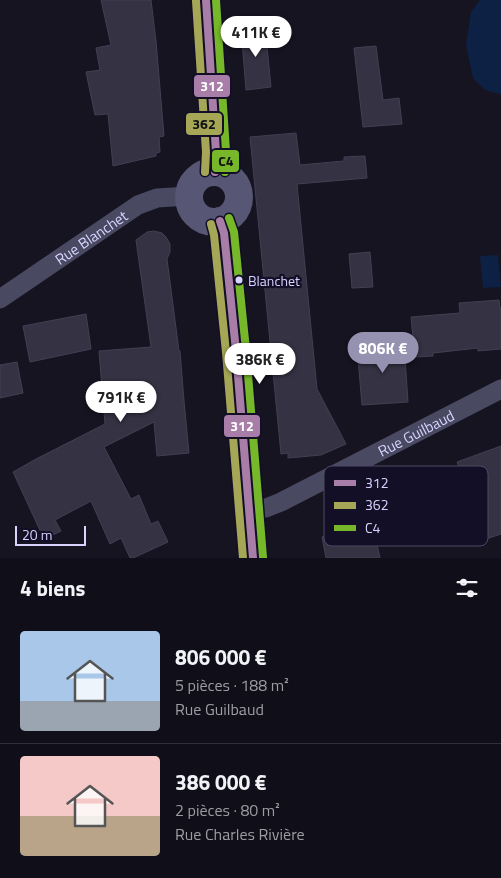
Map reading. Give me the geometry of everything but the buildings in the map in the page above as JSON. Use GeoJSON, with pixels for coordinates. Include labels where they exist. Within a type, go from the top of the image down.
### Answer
{"type":"FeatureCollection","features":[{"type":"Feature","properties":{"kind":"main road"},"geometry":{"type":"LineString","coordinates":[[206,0],[216,152],[215,172]]}},
{"type":"Feature","properties":{"kind":"main road"},"geometry":{"type":"LineString","coordinates":[[215,172],[230,178],[235,184],[239,198],[237,206],[227,218],[213,222],[205,220],[193,211],[189,196],[190,189],[200,176],[215,172]]}},
{"type":"Feature","properties":{"kind":"main road"},"geometry":{"type":"LineString","coordinates":[[220,221],[224,234],[236,351],[253,558]]}},
{"type":"Feature","properties":{"kind":"street","name":"Rue Blanchet"},"geometry":{"type":"LineString","coordinates":[[0,300],[138,204],[157,198],[189,196]]}},
{"type":"Feature","properties":{"kind":"street","name":"Rue Guilbaud"},"geometry":{"type":"LineString","coordinates":[[351,466],[501,389]]}},
{"type":"Feature","properties":{"kind":"street","name":"Rue Guilbaud"},"geometry":{"type":"LineString","coordinates":[[249,511],[266,508],[281,502],[324,480]]}},
{"type":"Feature","properties":{"kind":"water"},"geometry":{"type":"Polygon","coordinates":[[[480,0],[501,0],[501,94],[485,90],[473,78],[466,45],[471,12],[480,0]]]}},
{"type":"Feature","properties":{"kind":"water"},"geometry":{"type":"Polygon","coordinates":[[[498,255],[501,287],[483,288],[480,256],[498,255]]]}},
{"type":"Feature","properties":{"kind":"transit line","name":"312"},"geometry":{"type":"LineString","coordinates":[[206,0],[216,152],[215,172]]}},
{"type":"Feature","properties":{"kind":"transit line","name":"C4"},"geometry":{"type":"LineString","coordinates":[[216,0],[226,151],[225,172]]}},
{"type":"Feature","properties":{"kind":"transit line","name":"362"},"geometry":{"type":"LineString","coordinates":[[196,1],[206,152],[205,172]]}},
{"type":"Feature","properties":{"kind":"transit line","name":"C4"},"geometry":{"type":"LineString","coordinates":[[229,218],[234,232],[246,350],[263,557]]}},
{"type":"Feature","properties":{"kind":"transit line","name":"312"},"geometry":{"type":"LineString","coordinates":[[220,221],[224,233],[236,351],[253,558]]}},
{"type":"Feature","properties":{"kind":"transit line","name":"362"},"geometry":{"type":"LineString","coordinates":[[211,224],[214,235],[226,352],[243,558]]}},
{"type":"Feature","properties":{"kind":"place","name":"Blanchet"},"geometry":{"type":"Point","coordinates":[239,280]}}]}
